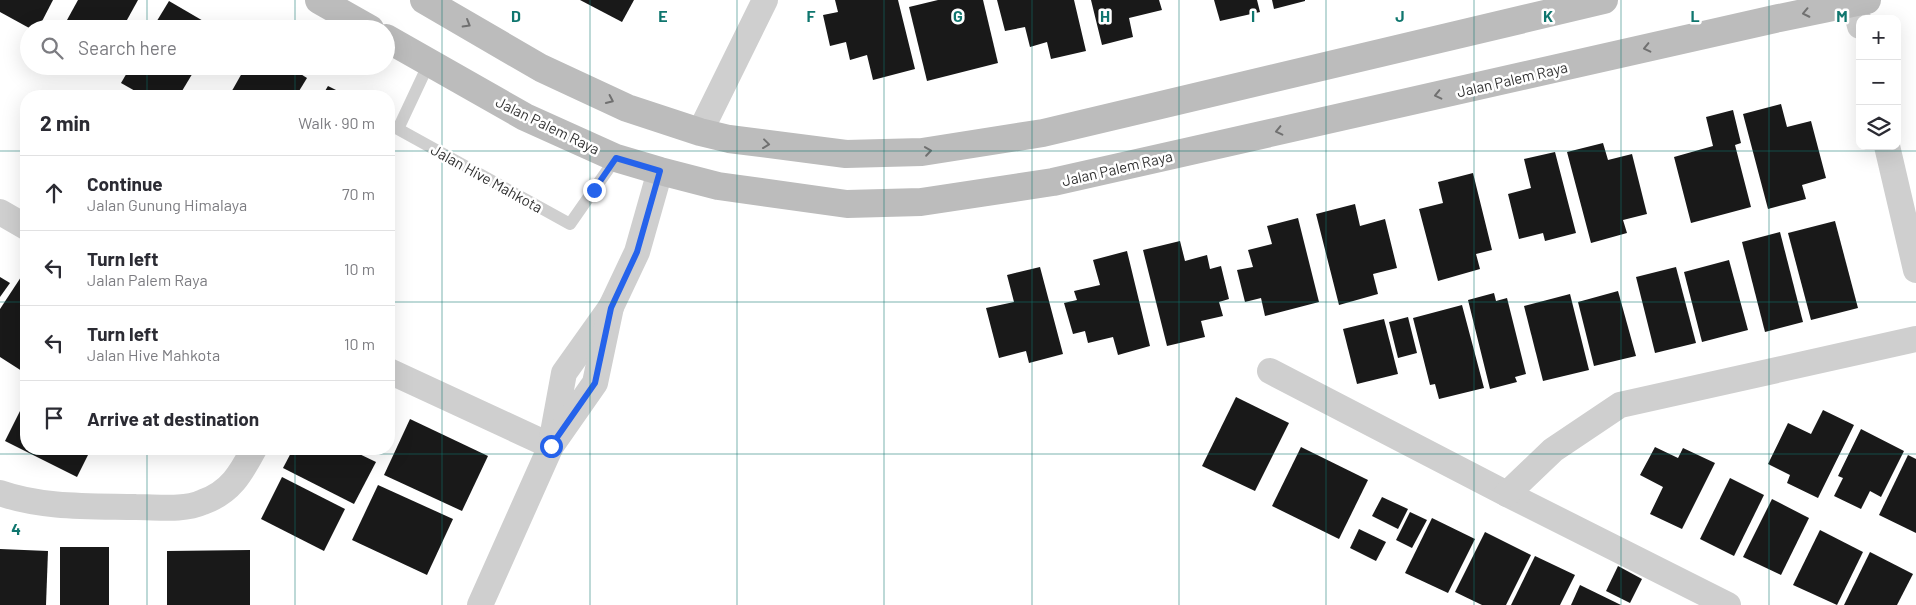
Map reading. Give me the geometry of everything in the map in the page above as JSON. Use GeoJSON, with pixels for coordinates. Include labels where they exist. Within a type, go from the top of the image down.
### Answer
{"type":"FeatureCollection","features":[{"type":"Feature","properties":{"kind":"street"},"geometry":{"type":"LineString","coordinates":[[320,0],[354,20]]}},
{"type":"Feature","properties":{"kind":"street"},"geometry":{"type":"LineString","coordinates":[[424,0],[541,68],[627,108],[700,132],[729,139],[846,154],[922,152],[1043,133],[1604,0]]}},
{"type":"Feature","properties":{"kind":"street"},"geometry":{"type":"LineString","coordinates":[[700,132],[764,0]]}},
{"type":"Feature","properties":{"kind":"street","name":"Jalan Palem Raya"},"geometry":{"type":"LineString","coordinates":[[395,43],[525,117],[616,158],[718,186],[846,204],[921,202],[1052,182],[1860,10]]}},
{"type":"Feature","properties":{"kind":"street"},"geometry":{"type":"LineString","coordinates":[[1889,150],[1916,270]]}},
{"type":"Feature","properties":{"kind":"street"},"geometry":{"type":"LineString","coordinates":[[480,605],[551,446],[564,373],[611,308],[637,252],[660,171]]}},
{"type":"Feature","properties":{"kind":"street"},"geometry":{"type":"LineString","coordinates":[[0,212],[20,224]]}},
{"type":"Feature","properties":{"kind":"street"},"geometry":{"type":"LineString","coordinates":[[1508,494],[1553,450],[1620,405],[1916,339]]}},
{"type":"Feature","properties":{"kind":"street"},"geometry":{"type":"LineString","coordinates":[[1270,371],[1728,605]]}},
{"type":"Feature","properties":{"kind":"street"},"geometry":{"type":"LineString","coordinates":[[395,374],[551,446]]}},
{"type":"Feature","properties":{"kind":"street"},"geometry":{"type":"LineString","coordinates":[[0,493],[31,500],[80,506],[182,508],[203,503],[230,486],[239,477],[251,455]]}},
{"type":"Feature","properties":{"kind":"lane","name":"Jalan Hive Mahkota"},"geometry":{"type":"LineString","coordinates":[[429,63],[398,129],[570,224],[616,158]]}},
{"type":"Feature","properties":{"kind":"building"},"geometry":{"type":"Polygon","coordinates":[[[0,0],[53,0],[43,20],[20,20],[20,23],[0,12],[0,0]]]}},
{"type":"Feature","properties":{"kind":"building"},"geometry":{"type":"Polygon","coordinates":[[[78,0],[138,0],[127,20],[67,20],[78,0]]]}},
{"type":"Feature","properties":{"kind":"building"},"geometry":{"type":"Polygon","coordinates":[[[580,0],[634,0],[622,22],[580,0]]]}},
{"type":"Feature","properties":{"kind":"building"},"geometry":{"type":"Polygon","coordinates":[[[835,0],[898,0],[915,69],[873,80],[867,55],[850,60],[846,42],[830,46],[823,15],[838,12],[835,0]]]}},
{"type":"Feature","properties":{"kind":"building"},"geometry":{"type":"Polygon","coordinates":[[[938,0],[983,0],[998,63],[927,81],[909,7],[938,0]]]}},
{"type":"Feature","properties":{"kind":"building"},"geometry":{"type":"Polygon","coordinates":[[[997,0],[1074,0],[1086,51],[1051,59],[1047,42],[1030,47],[1025,27],[1005,31],[997,0]]]}},
{"type":"Feature","properties":{"kind":"building"},"geometry":{"type":"Polygon","coordinates":[[[1091,0],[1159,0],[1162,10],[1129,18],[1133,37],[1102,45],[1091,0]]]}},
{"type":"Feature","properties":{"kind":"building"},"geometry":{"type":"Polygon","coordinates":[[[1214,0],[1257,0],[1260,12],[1220,21],[1214,0]]]}},
{"type":"Feature","properties":{"kind":"building"},"geometry":{"type":"Polygon","coordinates":[[[1272,0],[1305,0],[1305,1],[1274,9],[1272,0]]]}},
{"type":"Feature","properties":{"kind":"building"},"geometry":{"type":"Polygon","coordinates":[[[169,1],[202,20],[157,20],[169,1]]]}},
{"type":"Feature","properties":{"kind":"building"},"geometry":{"type":"Polygon","coordinates":[[[126,75],[192,75],[183,90],[133,90],[121,83],[126,75]]]}},
{"type":"Feature","properties":{"kind":"building"},"geometry":{"type":"Polygon","coordinates":[[[241,75],[302,75],[307,78],[300,90],[232,90],[241,75]]]}},
{"type":"Feature","properties":{"kind":"building"},"geometry":{"type":"Polygon","coordinates":[[[328,86],[336,90],[326,90],[328,86]]]}},
{"type":"Feature","properties":{"kind":"building"},"geometry":{"type":"Polygon","coordinates":[[[1781,104],[1787,127],[1811,121],[1826,178],[1802,185],[1806,199],[1768,209],[1743,114],[1781,104]]]}},
{"type":"Feature","properties":{"kind":"building"},"geometry":{"type":"Polygon","coordinates":[[[1733,110],[1741,143],[1735,145],[1751,207],[1691,223],[1674,157],[1713,146],[1706,117],[1733,110]]]}},
{"type":"Feature","properties":{"kind":"building"},"geometry":{"type":"Polygon","coordinates":[[[1603,143],[1608,160],[1632,154],[1647,214],[1623,220],[1627,233],[1591,243],[1567,152],[1603,143]]]}},
{"type":"Feature","properties":{"kind":"building"},"geometry":{"type":"Polygon","coordinates":[[[1555,152],[1576,233],[1545,241],[1543,233],[1519,239],[1508,194],[1531,188],[1524,159],[1555,152]]]}},
{"type":"Feature","properties":{"kind":"building"},"geometry":{"type":"Polygon","coordinates":[[[1473,173],[1492,250],[1476,254],[1480,269],[1438,281],[1419,209],[1443,203],[1438,182],[1473,173]]]}},
{"type":"Feature","properties":{"kind":"building"},"geometry":{"type":"Polygon","coordinates":[[[1355,204],[1360,226],[1385,219],[1397,268],[1373,274],[1378,294],[1339,305],[1316,214],[1355,204]]]}},
{"type":"Feature","properties":{"kind":"building"},"geometry":{"type":"Polygon","coordinates":[[[1298,218],[1319,302],[1265,316],[1261,298],[1245,302],[1237,270],[1253,267],[1248,250],[1272,244],[1267,226],[1298,218]]]}},
{"type":"Feature","properties":{"kind":"building"},"geometry":{"type":"Polygon","coordinates":[[[1835,221],[1858,308],[1811,320],[1788,233],[1835,221]]]}},
{"type":"Feature","properties":{"kind":"building"},"geometry":{"type":"Polygon","coordinates":[[[1780,232],[1803,322],[1765,332],[1742,242],[1780,232]]]}},
{"type":"Feature","properties":{"kind":"building"},"geometry":{"type":"Polygon","coordinates":[[[1180,241],[1185,261],[1207,255],[1210,269],[1221,266],[1229,299],[1219,302],[1223,316],[1201,321],[1205,337],[1167,346],[1143,250],[1180,241]]]}},
{"type":"Feature","properties":{"kind":"building"},"geometry":{"type":"Polygon","coordinates":[[[1127,251],[1150,346],[1118,355],[1113,337],[1088,343],[1085,331],[1073,334],[1064,303],[1077,300],[1074,291],[1100,285],[1093,260],[1127,251]]]}},
{"type":"Feature","properties":{"kind":"building"},"geometry":{"type":"Polygon","coordinates":[[[1729,260],[1748,330],[1702,342],[1684,272],[1729,260]]]}},
{"type":"Feature","properties":{"kind":"building"},"geometry":{"type":"Polygon","coordinates":[[[1040,267],[1063,354],[1029,363],[1026,351],[999,358],[986,308],[1014,302],[1007,275],[1040,267]]]}},
{"type":"Feature","properties":{"kind":"building"},"geometry":{"type":"Polygon","coordinates":[[[1676,267],[1696,343],[1655,353],[1636,277],[1676,267]]]}},
{"type":"Feature","properties":{"kind":"building"},"geometry":{"type":"Polygon","coordinates":[[[0,277],[10,283],[0,297],[0,277]]]}},
{"type":"Feature","properties":{"kind":"building"},"geometry":{"type":"Polygon","coordinates":[[[20,279],[20,370],[0,357],[0,309],[20,279]]]}},
{"type":"Feature","properties":{"kind":"building"},"geometry":{"type":"Polygon","coordinates":[[[1618,291],[1636,356],[1594,366],[1578,302],[1618,291]]]}},
{"type":"Feature","properties":{"kind":"building"},"geometry":{"type":"Polygon","coordinates":[[[1494,293],[1496,301],[1507,298],[1526,374],[1515,377],[1517,382],[1490,389],[1468,300],[1494,293]]]}},
{"type":"Feature","properties":{"kind":"building"},"geometry":{"type":"Polygon","coordinates":[[[1570,294],[1589,370],[1543,381],[1524,306],[1570,294]]]}},
{"type":"Feature","properties":{"kind":"building"},"geometry":{"type":"Polygon","coordinates":[[[1462,305],[1484,388],[1439,399],[1435,384],[1430,385],[1413,318],[1462,305]]]}},
{"type":"Feature","properties":{"kind":"building"},"geometry":{"type":"Polygon","coordinates":[[[1408,317],[1417,353],[1398,358],[1389,322],[1408,317]]]}},
{"type":"Feature","properties":{"kind":"building"},"geometry":{"type":"Polygon","coordinates":[[[1384,319],[1398,374],[1357,384],[1343,329],[1384,319]]]}},
{"type":"Feature","properties":{"kind":"building"},"geometry":{"type":"Polygon","coordinates":[[[1236,397],[1289,423],[1255,491],[1202,466],[1236,397]]]}},
{"type":"Feature","properties":{"kind":"building"},"geometry":{"type":"Polygon","coordinates":[[[1823,410],[1854,425],[1818,498],[1787,483],[1790,475],[1768,464],[1788,423],[1811,434],[1823,410]]]}},
{"type":"Feature","properties":{"kind":"building"},"geometry":{"type":"Polygon","coordinates":[[[20,411],[20,448],[5,441],[20,411]]]}},
{"type":"Feature","properties":{"kind":"building"},"geometry":{"type":"Polygon","coordinates":[[[410,419],[488,456],[462,511],[384,475],[393,455],[395,455],[410,419]]]}},
{"type":"Feature","properties":{"kind":"building"},"geometry":{"type":"Polygon","coordinates":[[[1861,429],[1904,451],[1881,497],[1870,491],[1861,509],[1834,496],[1843,478],[1838,476],[1861,429]]]}},
{"type":"Feature","properties":{"kind":"building"},"geometry":{"type":"Polygon","coordinates":[[[1301,447],[1368,480],[1339,539],[1272,506],[1301,447]]]}},
{"type":"Feature","properties":{"kind":"building"},"geometry":{"type":"Polygon","coordinates":[[[1655,447],[1678,458],[1683,448],[1715,463],[1682,529],[1650,514],[1663,487],[1640,475],[1655,447]]]}},
{"type":"Feature","properties":{"kind":"building"},"geometry":{"type":"Polygon","coordinates":[[[33,455],[88,455],[77,477],[33,455]]]}},
{"type":"Feature","properties":{"kind":"building"},"geometry":{"type":"Polygon","coordinates":[[[290,455],[361,455],[376,462],[354,504],[283,468],[290,455]]]}},
{"type":"Feature","properties":{"kind":"building"},"geometry":{"type":"Polygon","coordinates":[[[1908,455],[1916,459],[1916,533],[1879,515],[1908,455]]]}},
{"type":"Feature","properties":{"kind":"building"},"geometry":{"type":"Polygon","coordinates":[[[282,477],[345,509],[324,551],[261,519],[282,477]]]}},
{"type":"Feature","properties":{"kind":"building"},"geometry":{"type":"Polygon","coordinates":[[[1730,478],[1764,495],[1734,556],[1700,539],[1730,478]]]}},
{"type":"Feature","properties":{"kind":"building"},"geometry":{"type":"Polygon","coordinates":[[[378,485],[453,519],[427,575],[352,540],[378,485]]]}},
{"type":"Feature","properties":{"kind":"building"},"geometry":{"type":"Polygon","coordinates":[[[1382,497],[1408,509],[1398,529],[1372,516],[1382,497]]]}},
{"type":"Feature","properties":{"kind":"building"},"geometry":{"type":"Polygon","coordinates":[[[1772,499],[1809,518],[1781,575],[1743,557],[1772,499]]]}},
{"type":"Feature","properties":{"kind":"building"},"geometry":{"type":"Polygon","coordinates":[[[1410,512],[1427,520],[1412,548],[1396,540],[1410,512]]]}},
{"type":"Feature","properties":{"kind":"building"},"geometry":{"type":"Polygon","coordinates":[[[1432,518],[1475,539],[1448,593],[1405,573],[1432,518]]]}},
{"type":"Feature","properties":{"kind":"building"},"geometry":{"type":"Polygon","coordinates":[[[1359,529],[1386,542],[1376,561],[1350,548],[1359,529]]]}},
{"type":"Feature","properties":{"kind":"building"},"geometry":{"type":"Polygon","coordinates":[[[1820,530],[1863,552],[1837,605],[1793,585],[1820,530]]]}},
{"type":"Feature","properties":{"kind":"building"},"geometry":{"type":"Polygon","coordinates":[[[1485,532],[1531,555],[1506,605],[1482,605],[1455,592],[1485,532]]]}},
{"type":"Feature","properties":{"kind":"building"},"geometry":{"type":"Polygon","coordinates":[[[60,547],[109,547],[109,605],[60,605],[60,547]]]}},
{"type":"Feature","properties":{"kind":"building"},"geometry":{"type":"Polygon","coordinates":[[[0,549],[48,551],[46,605],[0,605],[0,549]]]}},
{"type":"Feature","properties":{"kind":"building"},"geometry":{"type":"Polygon","coordinates":[[[250,550],[250,605],[167,605],[167,551],[250,550]]]}},
{"type":"Feature","properties":{"kind":"building"},"geometry":{"type":"Polygon","coordinates":[[[1870,552],[1913,574],[1897,605],[1844,605],[1870,552]]]}},
{"type":"Feature","properties":{"kind":"building"},"geometry":{"type":"Polygon","coordinates":[[[1535,556],[1575,575],[1560,605],[1511,605],[1535,556]]]}},
{"type":"Feature","properties":{"kind":"building"},"geometry":{"type":"Polygon","coordinates":[[[1618,566],[1642,579],[1630,603],[1606,591],[1618,566]]]}},
{"type":"Feature","properties":{"kind":"building"},"geometry":{"type":"Polygon","coordinates":[[[1580,585],[1621,605],[1571,605],[1580,585]]]}},
{"type":"Feature","properties":{"kind":"route"},"geometry":{"type":"LineString","coordinates":[[551,446],[595,383],[611,308],[637,252],[660,171],[616,158],[594,190]]}}]}
